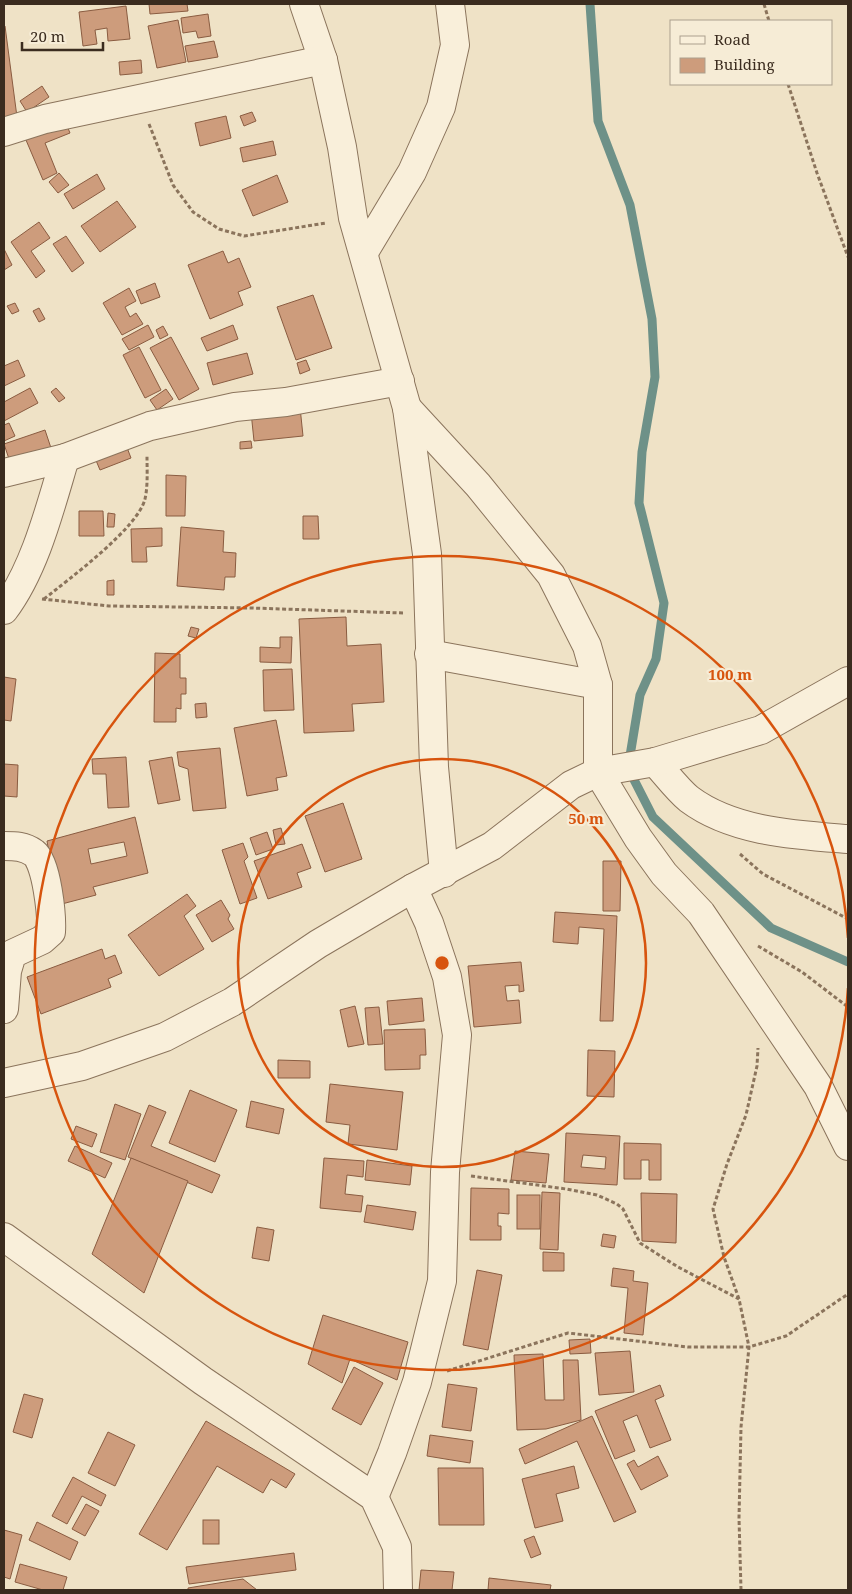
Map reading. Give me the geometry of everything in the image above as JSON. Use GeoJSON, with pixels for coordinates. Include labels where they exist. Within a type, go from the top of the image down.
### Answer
{"type":"FeatureCollection","features":[{"type":"Feature","properties":{"kind":"street"},"geometry":{"type":"LineString","coordinates":[[304,4],[323,60],[342,148],[353,218],[407,408],[428,554],[429,654],[434,767],[444,873]]}},
{"type":"Feature","properties":{"kind":"street"},"geometry":{"type":"LineString","coordinates":[[364,252],[412,172],[441,107],[455,45],[450,4]]}},
{"type":"Feature","properties":{"kind":"street"},"geometry":{"type":"LineString","coordinates":[[4,132],[45,120],[323,60]]}},
{"type":"Feature","properties":{"kind":"street"},"geometry":{"type":"LineString","coordinates":[[4,473],[64,458],[150,426],[235,407],[286,402],[400,381]]}},
{"type":"Feature","properties":{"kind":"street"},"geometry":{"type":"LineString","coordinates":[[407,408],[478,485],[551,575],[587,646],[598,685],[598,772],[638,838],[664,874],[701,913],[818,1086],[848,1146]]}},
{"type":"Feature","properties":{"kind":"street"},"geometry":{"type":"LineString","coordinates":[[11,600],[52,503],[64,458]]}},
{"type":"Feature","properties":{"kind":"street"},"geometry":{"type":"LineString","coordinates":[[429,654],[598,685]]}},
{"type":"Feature","properties":{"kind":"street"},"geometry":{"type":"LineString","coordinates":[[4,1083],[82,1066],[165,1037],[232,1002],[318,944],[413,888],[492,846],[549,800],[571,786],[598,772],[654,762],[760,730],[848,681]]}},
{"type":"Feature","properties":{"kind":"street"},"geometry":{"type":"LineString","coordinates":[[654,762],[689,798],[714,814],[751,827],[848,840]]}},
{"type":"Feature","properties":{"kind":"street"},"geometry":{"type":"LineString","coordinates":[[4,846],[20,846],[35,854],[41,863],[52,916],[51,932],[42,940],[12,954],[7,971],[4,1009]]}},
{"type":"Feature","properties":{"kind":"street"},"geometry":{"type":"LineString","coordinates":[[374,1497],[417,1382],[442,1281],[445,1172],[457,1035],[447,978],[429,923],[413,888]]}},
{"type":"Feature","properties":{"kind":"street"},"geometry":{"type":"LineString","coordinates":[[4,1237],[202,1381],[374,1497],[397,1548],[398,1590]]}},
{"type":"Feature","properties":{"kind":"path"},"geometry":{"type":"LineString","coordinates":[[764,4],[768,20]]}},
{"type":"Feature","properties":{"kind":"path"},"geometry":{"type":"LineString","coordinates":[[788,85],[817,174],[848,257]]}},
{"type":"Feature","properties":{"kind":"path"},"geometry":{"type":"LineString","coordinates":[[139,100],[173,185],[193,212],[219,230],[244,236],[353,218]]}},
{"type":"Feature","properties":{"kind":"path"},"geometry":{"type":"LineString","coordinates":[[44,600],[111,545],[145,500],[150,426]]}},
{"type":"Feature","properties":{"kind":"path"},"geometry":{"type":"LineString","coordinates":[[11,600],[44,600],[109,606],[252,608],[429,614]]}},
{"type":"Feature","properties":{"kind":"path"},"geometry":{"type":"LineString","coordinates":[[735,850],[762,874],[848,919]]}},
{"type":"Feature","properties":{"kind":"path"},"geometry":{"type":"LineString","coordinates":[[752,943],[802,972],[848,1008]]}},
{"type":"Feature","properties":{"kind":"path"},"geometry":{"type":"LineString","coordinates":[[741,1590],[739,1518],[741,1427],[749,1347],[739,1299],[724,1257],[713,1209],[726,1164],[746,1115],[757,1066],[762,1003]]}},
{"type":"Feature","properties":{"kind":"path"},"geometry":{"type":"LineString","coordinates":[[445,1172],[566,1189],[604,1198],[623,1209],[640,1243],[678,1267],[739,1299]]}},
{"type":"Feature","properties":{"kind":"path"},"geometry":{"type":"LineString","coordinates":[[417,1382],[480,1359],[568,1334],[688,1347],[749,1347],[786,1336],[848,1294]]}},
{"type":"Feature","properties":{"kind":"building"},"geometry":{"type":"Polygon","coordinates":[[[149,4],[187,4],[188,11],[150,14],[149,4]]]}},
{"type":"Feature","properties":{"kind":"building"},"geometry":{"type":"Polygon","coordinates":[[[126,6],[130,39],[108,41],[107,28],[95,30],[97,44],[83,46],[79,12],[126,6]]]}},
{"type":"Feature","properties":{"kind":"building"},"geometry":{"type":"Polygon","coordinates":[[[208,14],[211,36],[198,38],[196,31],[183,33],[181,18],[208,14]]]}},
{"type":"Feature","properties":{"kind":"building"},"geometry":{"type":"Polygon","coordinates":[[[178,20],[186,62],[157,68],[148,26],[178,20]]]}},
{"type":"Feature","properties":{"kind":"building"},"geometry":{"type":"Polygon","coordinates":[[[4,27],[17,117],[4,119],[4,27]]]}},
{"type":"Feature","properties":{"kind":"building"},"geometry":{"type":"Polygon","coordinates":[[[214,41],[218,57],[188,62],[185,46],[214,41]]]}},
{"type":"Feature","properties":{"kind":"building"},"geometry":{"type":"Polygon","coordinates":[[[141,60],[142,73],[120,75],[119,62],[141,60]]]}},
{"type":"Feature","properties":{"kind":"building"},"geometry":{"type":"Polygon","coordinates":[[[42,86],[49,97],[27,112],[20,101],[42,86]]]}},
{"type":"Feature","properties":{"kind":"building"},"geometry":{"type":"Polygon","coordinates":[[[252,112],[256,121],[244,126],[240,116],[252,112]]]}},
{"type":"Feature","properties":{"kind":"building"},"geometry":{"type":"Polygon","coordinates":[[[63,116],[70,133],[45,143],[57,173],[43,180],[23,133],[63,116]]]}},
{"type":"Feature","properties":{"kind":"building"},"geometry":{"type":"Polygon","coordinates":[[[226,116],[231,138],[200,146],[195,123],[226,116]]]}},
{"type":"Feature","properties":{"kind":"building"},"geometry":{"type":"Polygon","coordinates":[[[273,141],[276,155],[243,162],[240,148],[273,141]]]}},
{"type":"Feature","properties":{"kind":"building"},"geometry":{"type":"Polygon","coordinates":[[[59,173],[69,185],[58,193],[49,182],[59,173]]]}},
{"type":"Feature","properties":{"kind":"building"},"geometry":{"type":"Polygon","coordinates":[[[97,174],[105,189],[73,209],[64,194],[97,174]]]}},
{"type":"Feature","properties":{"kind":"building"},"geometry":{"type":"Polygon","coordinates":[[[277,175],[288,202],[253,216],[242,190],[277,175]]]}},
{"type":"Feature","properties":{"kind":"building"},"geometry":{"type":"Polygon","coordinates":[[[117,201],[136,227],[100,252],[81,226],[117,201]]]}},
{"type":"Feature","properties":{"kind":"building"},"geometry":{"type":"Polygon","coordinates":[[[39,222],[50,238],[31,251],[45,271],[36,278],[11,242],[39,222]]]}},
{"type":"Feature","properties":{"kind":"building"},"geometry":{"type":"Polygon","coordinates":[[[66,236],[84,263],[72,272],[53,244],[66,236]]]}},
{"type":"Feature","properties":{"kind":"building"},"geometry":{"type":"Polygon","coordinates":[[[4,249],[12,265],[4,270],[4,249]]]}},
{"type":"Feature","properties":{"kind":"building"},"geometry":{"type":"Polygon","coordinates":[[[223,251],[228,263],[239,258],[251,287],[238,292],[243,305],[210,319],[188,265],[223,251]]]}},
{"type":"Feature","properties":{"kind":"building"},"geometry":{"type":"Polygon","coordinates":[[[155,283],[160,297],[141,304],[136,291],[155,283]]]}},
{"type":"Feature","properties":{"kind":"building"},"geometry":{"type":"Polygon","coordinates":[[[129,288],[136,301],[125,307],[130,317],[136,313],[143,324],[122,335],[103,303],[129,288]]]}},
{"type":"Feature","properties":{"kind":"building"},"geometry":{"type":"Polygon","coordinates":[[[313,295],[332,348],[296,360],[277,307],[313,295]]]}},
{"type":"Feature","properties":{"kind":"building"},"geometry":{"type":"Polygon","coordinates":[[[15,303],[19,311],[12,314],[7,306],[15,303]]]}},
{"type":"Feature","properties":{"kind":"building"},"geometry":{"type":"Polygon","coordinates":[[[39,308],[45,319],[39,322],[33,311],[39,308]]]}},
{"type":"Feature","properties":{"kind":"building"},"geometry":{"type":"Polygon","coordinates":[[[148,325],[154,337],[129,350],[122,339],[148,325]]]}},
{"type":"Feature","properties":{"kind":"building"},"geometry":{"type":"Polygon","coordinates":[[[233,325],[238,339],[207,351],[201,338],[233,325]]]}},
{"type":"Feature","properties":{"kind":"building"},"geometry":{"type":"Polygon","coordinates":[[[163,326],[168,335],[160,339],[156,330],[163,326]]]}},
{"type":"Feature","properties":{"kind":"building"},"geometry":{"type":"Polygon","coordinates":[[[171,337],[199,389],[179,400],[150,348],[171,337]]]}},
{"type":"Feature","properties":{"kind":"building"},"geometry":{"type":"Polygon","coordinates":[[[139,347],[161,390],[145,398],[123,355],[139,347]]]}},
{"type":"Feature","properties":{"kind":"building"},"geometry":{"type":"Polygon","coordinates":[[[247,353],[253,374],[213,385],[207,363],[247,353]]]}},
{"type":"Feature","properties":{"kind":"building"},"geometry":{"type":"Polygon","coordinates":[[[18,360],[25,376],[4,386],[4,366],[18,360]]]}},
{"type":"Feature","properties":{"kind":"building"},"geometry":{"type":"Polygon","coordinates":[[[306,360],[310,370],[300,374],[297,363],[306,360]]]}},
{"type":"Feature","properties":{"kind":"building"},"geometry":{"type":"Polygon","coordinates":[[[30,388],[38,403],[4,421],[4,402],[30,388]]]}},
{"type":"Feature","properties":{"kind":"building"},"geometry":{"type":"Polygon","coordinates":[[[56,388],[65,398],[59,402],[51,392],[56,388]]]}},
{"type":"Feature","properties":{"kind":"building"},"geometry":{"type":"Polygon","coordinates":[[[166,389],[173,399],[157,410],[150,400],[166,389]]]}},
{"type":"Feature","properties":{"kind":"building"},"geometry":{"type":"Polygon","coordinates":[[[300,407],[303,436],[254,441],[251,412],[300,407]]]}},
{"type":"Feature","properties":{"kind":"building"},"geometry":{"type":"Polygon","coordinates":[[[9,423],[15,436],[4,441],[4,425],[9,423]]]}},
{"type":"Feature","properties":{"kind":"building"},"geometry":{"type":"Polygon","coordinates":[[[45,430],[52,451],[11,465],[4,444],[45,430]]]}},
{"type":"Feature","properties":{"kind":"building"},"geometry":{"type":"Polygon","coordinates":[[[251,441],[252,448],[240,449],[240,442],[251,441]]]}},
{"type":"Feature","properties":{"kind":"building"},"geometry":{"type":"Polygon","coordinates":[[[126,445],[131,458],[100,470],[95,458],[126,445]]]}},
{"type":"Feature","properties":{"kind":"building"},"geometry":{"type":"Polygon","coordinates":[[[166,475],[186,476],[185,516],[166,516],[166,475]]]}},
{"type":"Feature","properties":{"kind":"building"},"geometry":{"type":"Polygon","coordinates":[[[79,511],[103,511],[104,536],[79,536],[79,511]]]}},
{"type":"Feature","properties":{"kind":"building"},"geometry":{"type":"Polygon","coordinates":[[[108,513],[115,514],[114,527],[107,527],[108,513]]]}},
{"type":"Feature","properties":{"kind":"building"},"geometry":{"type":"Polygon","coordinates":[[[303,516],[318,516],[319,539],[303,539],[303,516]]]}},
{"type":"Feature","properties":{"kind":"building"},"geometry":{"type":"Polygon","coordinates":[[[181,527],[224,531],[223,552],[236,553],[235,577],[225,577],[224,590],[177,586],[181,527]]]}},
{"type":"Feature","properties":{"kind":"building"},"geometry":{"type":"Polygon","coordinates":[[[162,528],[162,546],[146,547],[147,562],[132,562],[131,529],[162,528]]]}},
{"type":"Feature","properties":{"kind":"building"},"geometry":{"type":"Polygon","coordinates":[[[114,580],[114,595],[107,595],[107,581],[114,580]]]}},
{"type":"Feature","properties":{"kind":"building"},"geometry":{"type":"Polygon","coordinates":[[[346,617],[347,646],[381,644],[384,702],[352,704],[354,731],[304,733],[299,619],[346,617]]]}},
{"type":"Feature","properties":{"kind":"building"},"geometry":{"type":"Polygon","coordinates":[[[191,627],[199,629],[196,638],[188,636],[191,627]]]}},
{"type":"Feature","properties":{"kind":"building"},"geometry":{"type":"Polygon","coordinates":[[[280,637],[292,637],[291,663],[260,662],[260,647],[280,648],[280,637]]]}},
{"type":"Feature","properties":{"kind":"building"},"geometry":{"type":"Polygon","coordinates":[[[155,653],[180,654],[180,678],[186,678],[186,694],[181,694],[181,709],[176,708],[176,722],[154,722],[155,653]]]}},
{"type":"Feature","properties":{"kind":"building"},"geometry":{"type":"Polygon","coordinates":[[[292,669],[294,710],[264,711],[263,670],[292,669]]]}},
{"type":"Feature","properties":{"kind":"building"},"geometry":{"type":"Polygon","coordinates":[[[4,677],[16,679],[11,721],[4,720],[4,677]]]}},
{"type":"Feature","properties":{"kind":"building"},"geometry":{"type":"Polygon","coordinates":[[[206,703],[207,717],[196,718],[195,704],[206,703]]]}},
{"type":"Feature","properties":{"kind":"building"},"geometry":{"type":"Polygon","coordinates":[[[276,720],[287,776],[276,778],[278,790],[247,796],[234,728],[276,720]]]}},
{"type":"Feature","properties":{"kind":"building"},"geometry":{"type":"Polygon","coordinates":[[[220,748],[226,808],[193,811],[188,769],[179,766],[177,752],[220,748]]]}},
{"type":"Feature","properties":{"kind":"building"},"geometry":{"type":"Polygon","coordinates":[[[126,757],[129,807],[108,808],[106,774],[93,774],[92,759],[126,757]]]}},
{"type":"Feature","properties":{"kind":"building"},"geometry":{"type":"Polygon","coordinates":[[[172,757],[180,800],[158,804],[149,761],[172,757]]]}},
{"type":"Feature","properties":{"kind":"building"},"geometry":{"type":"Polygon","coordinates":[[[4,764],[18,765],[17,797],[4,796],[4,764]]]}},
{"type":"Feature","properties":{"kind":"building"},"geometry":{"type":"Polygon","coordinates":[[[343,803],[362,859],[325,872],[305,816],[343,803]]]}},
{"type":"Feature","properties":{"kind":"building"},"geometry":{"type":"Polygon","coordinates":[[[135,817],[148,873],[93,887],[96,895],[58,905],[47,841],[135,817]],[[124,842],[88,849],[91,864],[127,856],[124,842]]]}},
{"type":"Feature","properties":{"kind":"building"},"geometry":{"type":"Polygon","coordinates":[[[281,828],[285,844],[276,845],[273,830],[281,828]]]}},
{"type":"Feature","properties":{"kind":"building"},"geometry":{"type":"Polygon","coordinates":[[[267,832],[273,849],[256,855],[250,838],[267,832]]]}},
{"type":"Feature","properties":{"kind":"building"},"geometry":{"type":"Polygon","coordinates":[[[243,843],[248,857],[244,861],[257,898],[240,904],[222,850],[243,843]]]}},
{"type":"Feature","properties":{"kind":"building"},"geometry":{"type":"Polygon","coordinates":[[[302,844],[311,868],[297,873],[302,887],[268,899],[254,861],[302,844]]]}},
{"type":"Feature","properties":{"kind":"building"},"geometry":{"type":"Polygon","coordinates":[[[603,861],[621,861],[620,911],[603,911],[603,861]]]}},
{"type":"Feature","properties":{"kind":"building"},"geometry":{"type":"Polygon","coordinates":[[[187,894],[196,906],[184,916],[204,949],[159,976],[128,935],[187,894]]]}},
{"type":"Feature","properties":{"kind":"building"},"geometry":{"type":"Polygon","coordinates":[[[221,900],[230,915],[228,919],[234,929],[212,942],[196,915],[221,900]]]}},
{"type":"Feature","properties":{"kind":"building"},"geometry":{"type":"Polygon","coordinates":[[[555,912],[617,916],[613,1021],[600,1021],[604,929],[579,927],[578,944],[553,942],[555,912]]]}},
{"type":"Feature","properties":{"kind":"building"},"geometry":{"type":"Polygon","coordinates":[[[102,949],[105,959],[115,955],[122,973],[108,979],[111,987],[41,1014],[27,977],[102,949]]]}},
{"type":"Feature","properties":{"kind":"building"},"geometry":{"type":"Polygon","coordinates":[[[521,962],[524,991],[519,992],[519,985],[505,986],[507,1001],[519,1000],[521,1023],[474,1027],[468,966],[521,962]]]}},
{"type":"Feature","properties":{"kind":"building"},"geometry":{"type":"Polygon","coordinates":[[[422,998],[424,1021],[389,1025],[387,1001],[422,998]]]}},
{"type":"Feature","properties":{"kind":"building"},"geometry":{"type":"Polygon","coordinates":[[[355,1006],[364,1044],[348,1047],[340,1010],[355,1006]]]}},
{"type":"Feature","properties":{"kind":"building"},"geometry":{"type":"Polygon","coordinates":[[[379,1007],[383,1044],[368,1045],[365,1008],[379,1007]]]}},
{"type":"Feature","properties":{"kind":"building"},"geometry":{"type":"Polygon","coordinates":[[[425,1029],[426,1055],[420,1055],[420,1069],[385,1070],[384,1030],[425,1029]]]}},
{"type":"Feature","properties":{"kind":"building"},"geometry":{"type":"Polygon","coordinates":[[[588,1050],[615,1051],[614,1097],[587,1096],[588,1050]]]}},
{"type":"Feature","properties":{"kind":"building"},"geometry":{"type":"Polygon","coordinates":[[[278,1060],[310,1061],[310,1078],[278,1078],[278,1060]]]}},
{"type":"Feature","properties":{"kind":"building"},"geometry":{"type":"Polygon","coordinates":[[[330,1084],[403,1092],[397,1150],[348,1144],[350,1125],[326,1122],[330,1084]]]}},
{"type":"Feature","properties":{"kind":"building"},"geometry":{"type":"Polygon","coordinates":[[[190,1090],[237,1110],[215,1162],[169,1143],[190,1090]]]}},
{"type":"Feature","properties":{"kind":"building"},"geometry":{"type":"Polygon","coordinates":[[[251,1101],[284,1109],[279,1134],[246,1127],[251,1101]]]}},
{"type":"Feature","properties":{"kind":"building"},"geometry":{"type":"Polygon","coordinates":[[[115,1104],[141,1114],[125,1160],[100,1152],[115,1104]]]}},
{"type":"Feature","properties":{"kind":"building"},"geometry":{"type":"Polygon","coordinates":[[[149,1105],[166,1112],[151,1146],[220,1175],[212,1193],[128,1157],[149,1105]]]}},
{"type":"Feature","properties":{"kind":"building"},"geometry":{"type":"Polygon","coordinates":[[[76,1126],[97,1134],[92,1147],[71,1139],[76,1126]]]}},
{"type":"Feature","properties":{"kind":"building"},"geometry":{"type":"Polygon","coordinates":[[[566,1133],[620,1136],[617,1185],[564,1182],[566,1133]],[[583,1155],[581,1167],[605,1169],[606,1157],[583,1155]]]}},
{"type":"Feature","properties":{"kind":"building"},"geometry":{"type":"Polygon","coordinates":[[[624,1143],[661,1144],[661,1180],[649,1180],[649,1160],[641,1160],[641,1179],[624,1179],[624,1143]]]}},
{"type":"Feature","properties":{"kind":"building"},"geometry":{"type":"Polygon","coordinates":[[[75,1146],[112,1163],[105,1178],[68,1161],[75,1146]]]}},
{"type":"Feature","properties":{"kind":"building"},"geometry":{"type":"Polygon","coordinates":[[[515,1151],[549,1154],[546,1183],[511,1180],[515,1151]]]}},
{"type":"Feature","properties":{"kind":"building"},"geometry":{"type":"Polygon","coordinates":[[[131,1158],[188,1181],[144,1293],[92,1254],[131,1158]]]}},
{"type":"Feature","properties":{"kind":"building"},"geometry":{"type":"Polygon","coordinates":[[[324,1158],[364,1161],[363,1177],[347,1175],[345,1194],[363,1196],[361,1212],[320,1208],[324,1158]]]}},
{"type":"Feature","properties":{"kind":"building"},"geometry":{"type":"Polygon","coordinates":[[[367,1160],[412,1166],[410,1185],[365,1180],[367,1160]]]}},
{"type":"Feature","properties":{"kind":"building"},"geometry":{"type":"Polygon","coordinates":[[[471,1188],[509,1189],[509,1214],[498,1213],[498,1226],[501,1226],[501,1240],[470,1240],[471,1188]]]}},
{"type":"Feature","properties":{"kind":"building"},"geometry":{"type":"Polygon","coordinates":[[[542,1192],[560,1193],[558,1250],[540,1249],[542,1192]]]}},
{"type":"Feature","properties":{"kind":"building"},"geometry":{"type":"Polygon","coordinates":[[[641,1193],[677,1194],[676,1243],[642,1241],[641,1193]]]}},
{"type":"Feature","properties":{"kind":"building"},"geometry":{"type":"Polygon","coordinates":[[[517,1195],[540,1195],[540,1229],[517,1229],[517,1195]]]}},
{"type":"Feature","properties":{"kind":"building"},"geometry":{"type":"Polygon","coordinates":[[[367,1205],[416,1212],[413,1230],[364,1222],[367,1205]]]}},
{"type":"Feature","properties":{"kind":"building"},"geometry":{"type":"Polygon","coordinates":[[[257,1227],[274,1230],[269,1261],[252,1258],[257,1227]]]}},
{"type":"Feature","properties":{"kind":"building"},"geometry":{"type":"Polygon","coordinates":[[[603,1234],[616,1236],[614,1248],[601,1246],[603,1234]]]}},
{"type":"Feature","properties":{"kind":"building"},"geometry":{"type":"Polygon","coordinates":[[[543,1252],[564,1253],[564,1271],[543,1271],[543,1252]]]}},
{"type":"Feature","properties":{"kind":"building"},"geometry":{"type":"Polygon","coordinates":[[[613,1268],[634,1271],[633,1281],[648,1283],[643,1335],[624,1333],[628,1288],[611,1286],[613,1268]]]}},
{"type":"Feature","properties":{"kind":"building"},"geometry":{"type":"Polygon","coordinates":[[[477,1270],[502,1275],[488,1350],[463,1345],[477,1270]]]}},
{"type":"Feature","properties":{"kind":"building"},"geometry":{"type":"Polygon","coordinates":[[[323,1315],[408,1342],[397,1380],[350,1359],[342,1383],[308,1364],[323,1315]]]}},
{"type":"Feature","properties":{"kind":"building"},"geometry":{"type":"Polygon","coordinates":[[[590,1339],[591,1353],[570,1354],[569,1340],[590,1339]]]}},
{"type":"Feature","properties":{"kind":"building"},"geometry":{"type":"Polygon","coordinates":[[[630,1351],[634,1392],[599,1395],[595,1353],[630,1351]]]}},
{"type":"Feature","properties":{"kind":"building"},"geometry":{"type":"Polygon","coordinates":[[[543,1354],[545,1400],[564,1400],[563,1360],[578,1360],[581,1420],[546,1429],[517,1430],[514,1355],[543,1354]]]}},
{"type":"Feature","properties":{"kind":"building"},"geometry":{"type":"Polygon","coordinates":[[[354,1367],[383,1383],[361,1425],[332,1409],[354,1367]]]}},
{"type":"Feature","properties":{"kind":"building"},"geometry":{"type":"Polygon","coordinates":[[[448,1384],[477,1388],[471,1431],[442,1427],[448,1384]]]}},
{"type":"Feature","properties":{"kind":"building"},"geometry":{"type":"Polygon","coordinates":[[[660,1385],[664,1396],[655,1400],[671,1440],[650,1448],[637,1415],[623,1421],[635,1451],[615,1459],[595,1411],[660,1385]]]}},
{"type":"Feature","properties":{"kind":"building"},"geometry":{"type":"Polygon","coordinates":[[[24,1394],[43,1399],[32,1438],[13,1432],[24,1394]]]}},
{"type":"Feature","properties":{"kind":"building"},"geometry":{"type":"Polygon","coordinates":[[[592,1416],[636,1512],[614,1522],[577,1441],[525,1464],[519,1449],[592,1416]]]}},
{"type":"Feature","properties":{"kind":"building"},"geometry":{"type":"Polygon","coordinates":[[[206,1421],[295,1474],[286,1488],[271,1479],[263,1493],[217,1466],[167,1550],[139,1534],[206,1421]]]}},
{"type":"Feature","properties":{"kind":"building"},"geometry":{"type":"Polygon","coordinates":[[[108,1432],[135,1445],[115,1486],[88,1473],[108,1432]]]}},
{"type":"Feature","properties":{"kind":"building"},"geometry":{"type":"Polygon","coordinates":[[[430,1435],[473,1441],[470,1463],[427,1456],[430,1435]]]}},
{"type":"Feature","properties":{"kind":"building"},"geometry":{"type":"Polygon","coordinates":[[[658,1456],[668,1476],[641,1490],[627,1464],[634,1460],[638,1467],[658,1456]]]}},
{"type":"Feature","properties":{"kind":"building"},"geometry":{"type":"Polygon","coordinates":[[[574,1466],[579,1488],[556,1494],[563,1521],[535,1528],[522,1479],[574,1466]]]}},
{"type":"Feature","properties":{"kind":"building"},"geometry":{"type":"Polygon","coordinates":[[[438,1468],[483,1468],[484,1525],[439,1525],[438,1468]]]}},
{"type":"Feature","properties":{"kind":"building"},"geometry":{"type":"Polygon","coordinates":[[[73,1477],[106,1495],[101,1506],[82,1496],[67,1524],[52,1516],[73,1477]]]}},
{"type":"Feature","properties":{"kind":"building"},"geometry":{"type":"Polygon","coordinates":[[[86,1504],[99,1511],[85,1536],[72,1529],[86,1504]]]}},
{"type":"Feature","properties":{"kind":"building"},"geometry":{"type":"Polygon","coordinates":[[[203,1520],[219,1520],[219,1544],[203,1544],[203,1520]]]}},
{"type":"Feature","properties":{"kind":"building"},"geometry":{"type":"Polygon","coordinates":[[[37,1522],[78,1542],[70,1560],[29,1540],[37,1522]]]}},
{"type":"Feature","properties":{"kind":"building"},"geometry":{"type":"Polygon","coordinates":[[[4,1530],[22,1535],[10,1579],[4,1577],[4,1530]]]}},
{"type":"Feature","properties":{"kind":"building"},"geometry":{"type":"Polygon","coordinates":[[[534,1536],[541,1554],[531,1558],[524,1540],[534,1536]]]}},
{"type":"Feature","properties":{"kind":"building"},"geometry":{"type":"Polygon","coordinates":[[[294,1553],[296,1570],[189,1584],[186,1567],[294,1553]]]}},
{"type":"Feature","properties":{"kind":"building"},"geometry":{"type":"Polygon","coordinates":[[[20,1564],[67,1577],[63,1590],[43,1590],[15,1582],[20,1564]]]}},
{"type":"Feature","properties":{"kind":"building"},"geometry":{"type":"Polygon","coordinates":[[[421,1570],[454,1572],[452,1590],[419,1590],[421,1570]]]}},
{"type":"Feature","properties":{"kind":"building"},"geometry":{"type":"Polygon","coordinates":[[[489,1578],[551,1585],[550,1590],[488,1590],[489,1578]]]}},
{"type":"Feature","properties":{"kind":"building"},"geometry":{"type":"Polygon","coordinates":[[[243,1579],[257,1590],[188,1590],[188,1588],[243,1579]]]}},
{"type":"Feature","properties":{"kind":"waterway"},"geometry":{"type":"LineString","coordinates":[[590,4],[598,121],[630,205],[652,319],[655,377],[642,452],[639,503],[664,603],[656,659],[640,695],[628,768],[653,817],[771,928],[848,962]]}}]}
